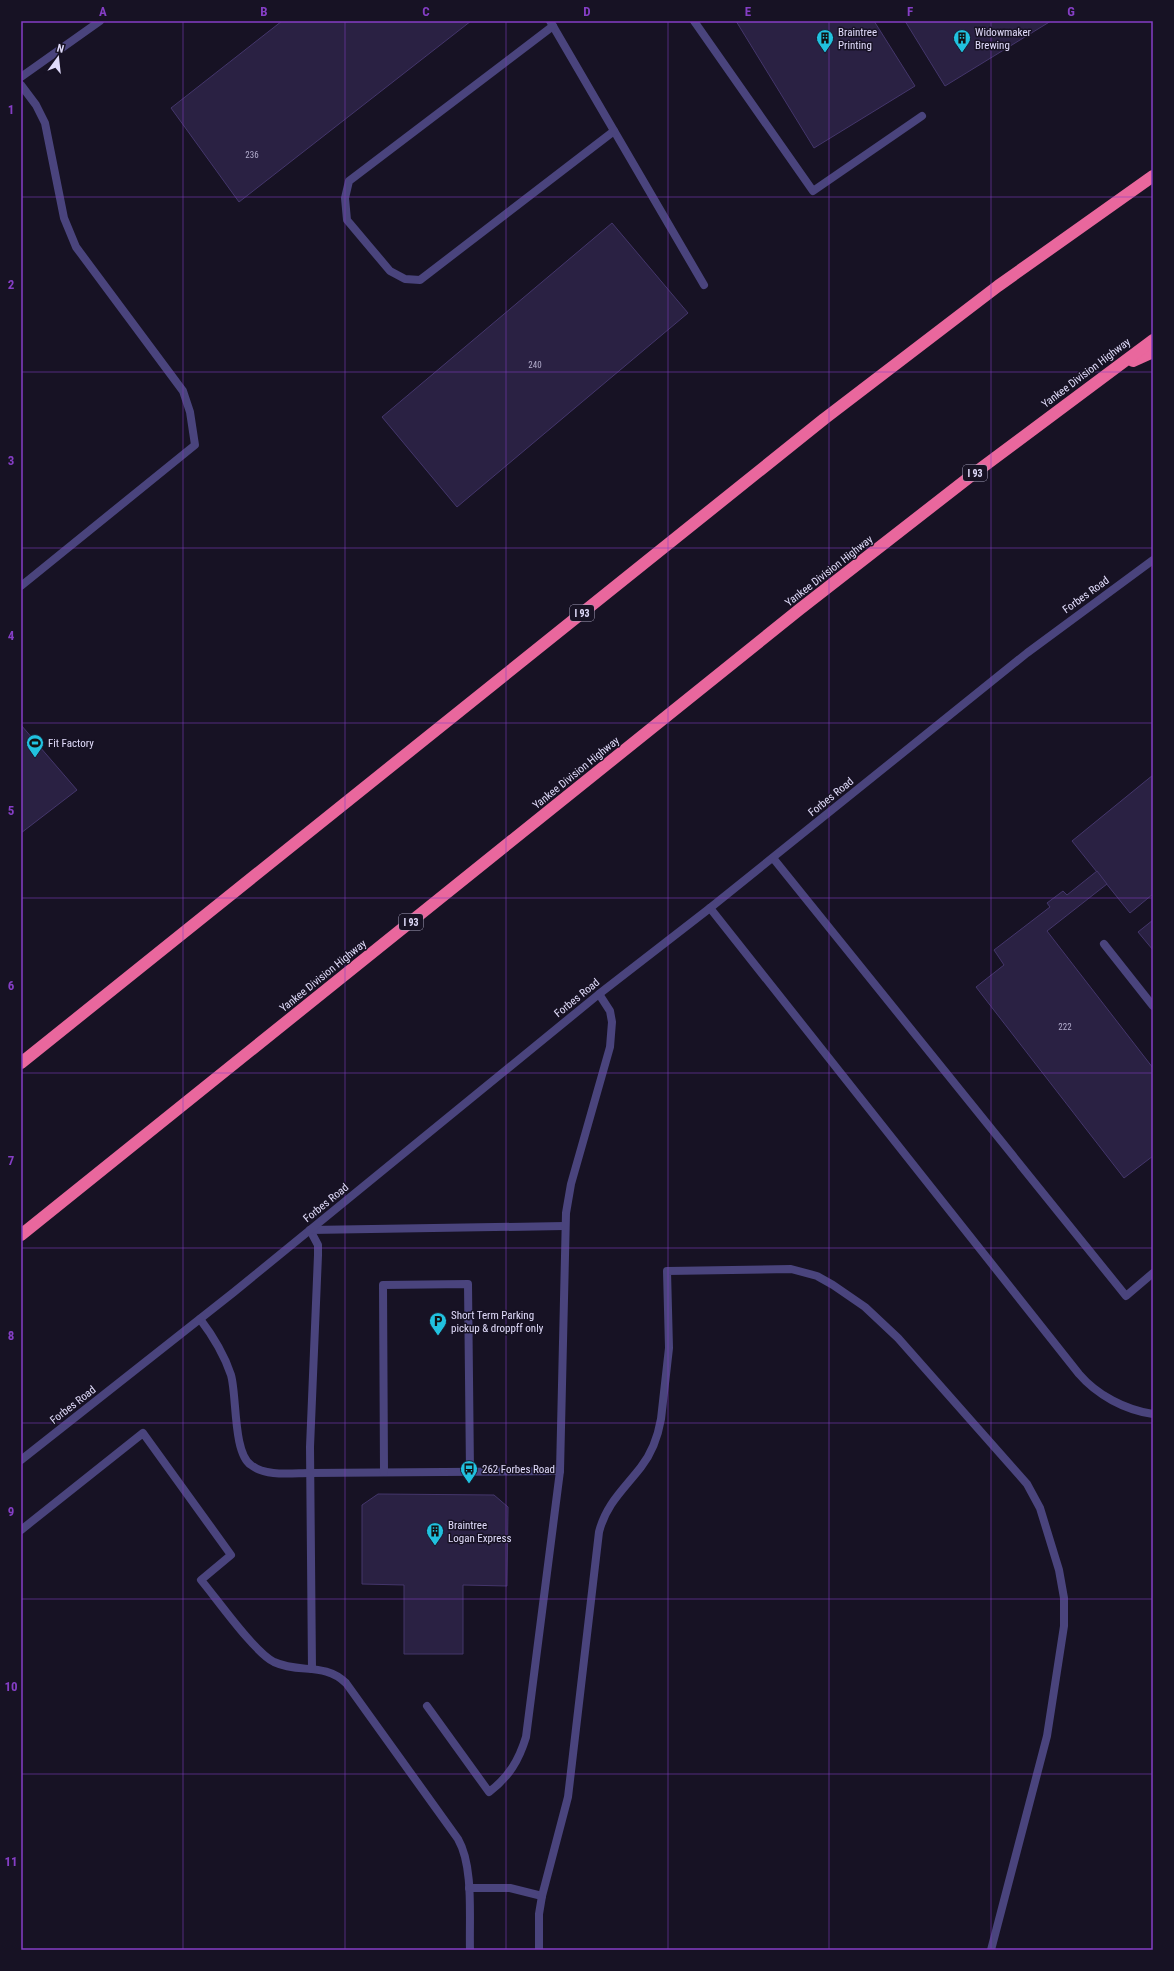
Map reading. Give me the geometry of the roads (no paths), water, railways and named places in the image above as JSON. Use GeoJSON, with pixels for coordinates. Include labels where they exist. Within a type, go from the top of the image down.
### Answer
{"type":"FeatureCollection","features":[{"type":"Feature","properties":{"kind":"highway","name":"I 93"},"geometry":{"type":"LineString","coordinates":[[21,1063],[824,419],[998,286],[1153,176]]}},
{"type":"Feature","properties":{"kind":"highway","name":"Yankee Division Highway"},"geometry":{"type":"LineString","coordinates":[[21,1235],[800,610],[976,472],[1153,340]]}},
{"type":"Feature","properties":{"kind":"highway"},"geometry":{"type":"LineString","coordinates":[[1114,369],[1153,352]]}},
{"type":"Feature","properties":{"kind":"street"},"geometry":{"type":"LineString","coordinates":[[21,77],[100,21]]}},
{"type":"Feature","properties":{"kind":"street"},"geometry":{"type":"LineString","coordinates":[[694,21],[813,191],[922,116]]}},
{"type":"Feature","properties":{"kind":"street"},"geometry":{"type":"LineString","coordinates":[[614,131],[420,280],[405,279],[390,271],[347,220],[345,198],[349,181],[552,23],[704,285]]}},
{"type":"Feature","properties":{"kind":"street"},"geometry":{"type":"LineString","coordinates":[[21,85],[36,105],[45,123],[68,232],[76,247],[183,391],[190,412],[196,445],[21,586]]}},
{"type":"Feature","properties":{"kind":"street","name":"Forbes Road"},"geometry":{"type":"LineString","coordinates":[[21,1460],[200,1319],[599,994],[773,858],[1027,653],[1153,560]]}},
{"type":"Feature","properties":{"kind":"street"},"geometry":{"type":"LineString","coordinates":[[773,858],[1126,1296],[1153,1273]]}},
{"type":"Feature","properties":{"kind":"street"},"geometry":{"type":"LineString","coordinates":[[710,908],[1079,1374],[1093,1388],[1116,1402],[1153,1414]]}},
{"type":"Feature","properties":{"kind":"street"},"geometry":{"type":"LineString","coordinates":[[1104,944],[1153,1006]]}},
{"type":"Feature","properties":{"kind":"street"},"geometry":{"type":"LineString","coordinates":[[427,1706],[489,1792],[504,1781],[518,1760],[526,1737],[560,1471],[565,1226],[571,1184],[610,1047],[612,1022],[610,1011],[599,994]]}},
{"type":"Feature","properties":{"kind":"street"},"geometry":{"type":"LineString","coordinates":[[312,1669],[310,1473],[318,1245],[310,1230],[565,1226]]}},
{"type":"Feature","properties":{"kind":"street"},"geometry":{"type":"LineString","coordinates":[[539,1950],[539,1914],[542,1896],[568,1797],[602,1521],[614,1498],[641,1467],[649,1455],[659,1430],[669,1348],[667,1272],[791,1269],[817,1276],[848,1294],[865,1307],[898,1338],[1020,1475],[1031,1490],[1040,1508],[1059,1570],[1064,1598],[1064,1626],[1051,1718],[991,1950]]}},
{"type":"Feature","properties":{"kind":"street"},"geometry":{"type":"LineString","coordinates":[[384,1472],[383,1285],[468,1284],[470,1472]]}},
{"type":"Feature","properties":{"kind":"street"},"geometry":{"type":"LineString","coordinates":[[200,1319],[221,1349],[230,1374],[234,1388],[238,1437],[243,1456],[250,1465],[262,1470],[276,1472],[310,1473],[560,1471]]}},
{"type":"Feature","properties":{"kind":"street"},"geometry":{"type":"LineString","coordinates":[[21,1530],[143,1432],[231,1555],[201,1580],[262,1653],[272,1661],[284,1666],[331,1672],[346,1683],[458,1839],[466,1860],[470,1950]]}},
{"type":"Feature","properties":{"kind":"street"},"geometry":{"type":"LineString","coordinates":[[468,1888],[510,1888],[542,1896]]}},
{"type":"Feature","properties":{"kind":"place","name":"Braintree Printing"},"geometry":{"type":"Point","coordinates":[825,53]}},
{"type":"Feature","properties":{"kind":"place","name":"Widowmaker Brewing"},"geometry":{"type":"Point","coordinates":[962,53]}},
{"type":"Feature","properties":{"kind":"place","name":"Fit Factory"},"geometry":{"type":"Point","coordinates":[35,758]}},
{"type":"Feature","properties":{"kind":"place","name":"Short Term Parking pickup & droppff only"},"geometry":{"type":"Point","coordinates":[438,1336]}},
{"type":"Feature","properties":{"kind":"place","name":"262 Forbes Road"},"geometry":{"type":"Point","coordinates":[469,1484]}},
{"type":"Feature","properties":{"kind":"place","name":"Braintree Logan Express"},"geometry":{"type":"Point","coordinates":[435,1546]}}]}
